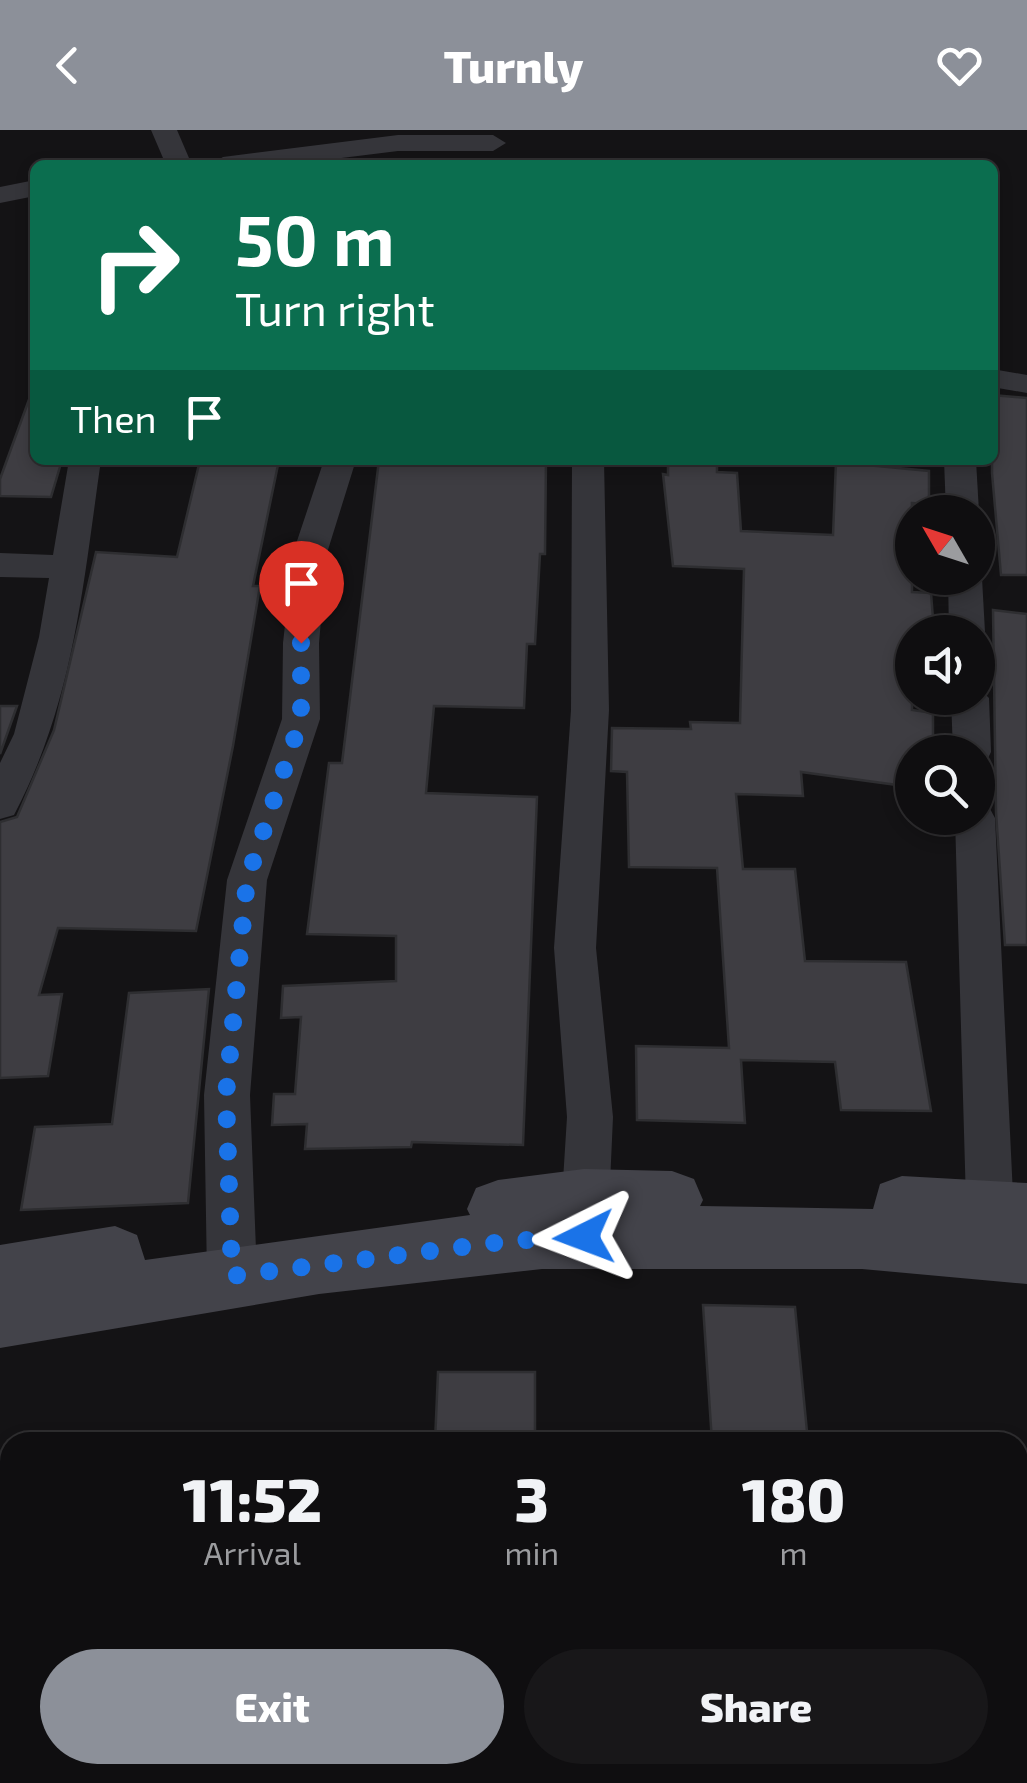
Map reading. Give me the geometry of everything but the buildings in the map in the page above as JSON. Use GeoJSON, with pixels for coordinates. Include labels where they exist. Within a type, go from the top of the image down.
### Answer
{"type":"FeatureCollection","features":[{"type":"Feature","properties":{"kind":"street"},"geometry":{"type":"LineString","coordinates":[[164,130],[176,160]]}},
{"type":"Feature","properties":{"kind":"street"},"geometry":{"type":"LineString","coordinates":[[263,160],[398,143],[493,143]]}},
{"type":"Feature","properties":{"kind":"street"},"geometry":{"type":"LineString","coordinates":[[0,195],[30,189]]}},
{"type":"Feature","properties":{"kind":"street"},"geometry":{"type":"LineString","coordinates":[[998,379],[1027,384]]}},
{"type":"Feature","properties":{"kind":"street"},"geometry":{"type":"LineString","coordinates":[[0,804],[33,734],[57,637],[65,566],[84,465]]}},
{"type":"Feature","properties":{"kind":"street"},"geometry":{"type":"LineString","coordinates":[[232,1257],[226,1095],[247,880],[301,719],[301,643],[310,554],[338,465]]}},
{"type":"Feature","properties":{"kind":"street"},"geometry":{"type":"LineString","coordinates":[[584,1217],[590,1117],[575,948],[590,710],[588,465]]}},
{"type":"Feature","properties":{"kind":"street"},"geometry":{"type":"LineString","coordinates":[[960,465],[961,495]]}},
{"type":"Feature","properties":{"kind":"street"},"geometry":{"type":"LineString","coordinates":[[0,566],[65,566]]}},
{"type":"Feature","properties":{"kind":"street"},"geometry":{"type":"LineString","coordinates":[[0,1276],[232,1257],[510,1241],[584,1217],[801,1237],[948,1241],[1009,1230],[976,835]]}},
{"type":"Feature","properties":{"kind":"street"},"geometry":{"type":"LineString","coordinates":[[0,1316],[232,1257]]}},
{"type":"Feature","properties":{"kind":"route"},"geometry":{"type":"LineString","coordinates":[[301,643],[301,719],[247,880],[226,1095],[232,1276],[510,1241],[584,1237]]}}]}
